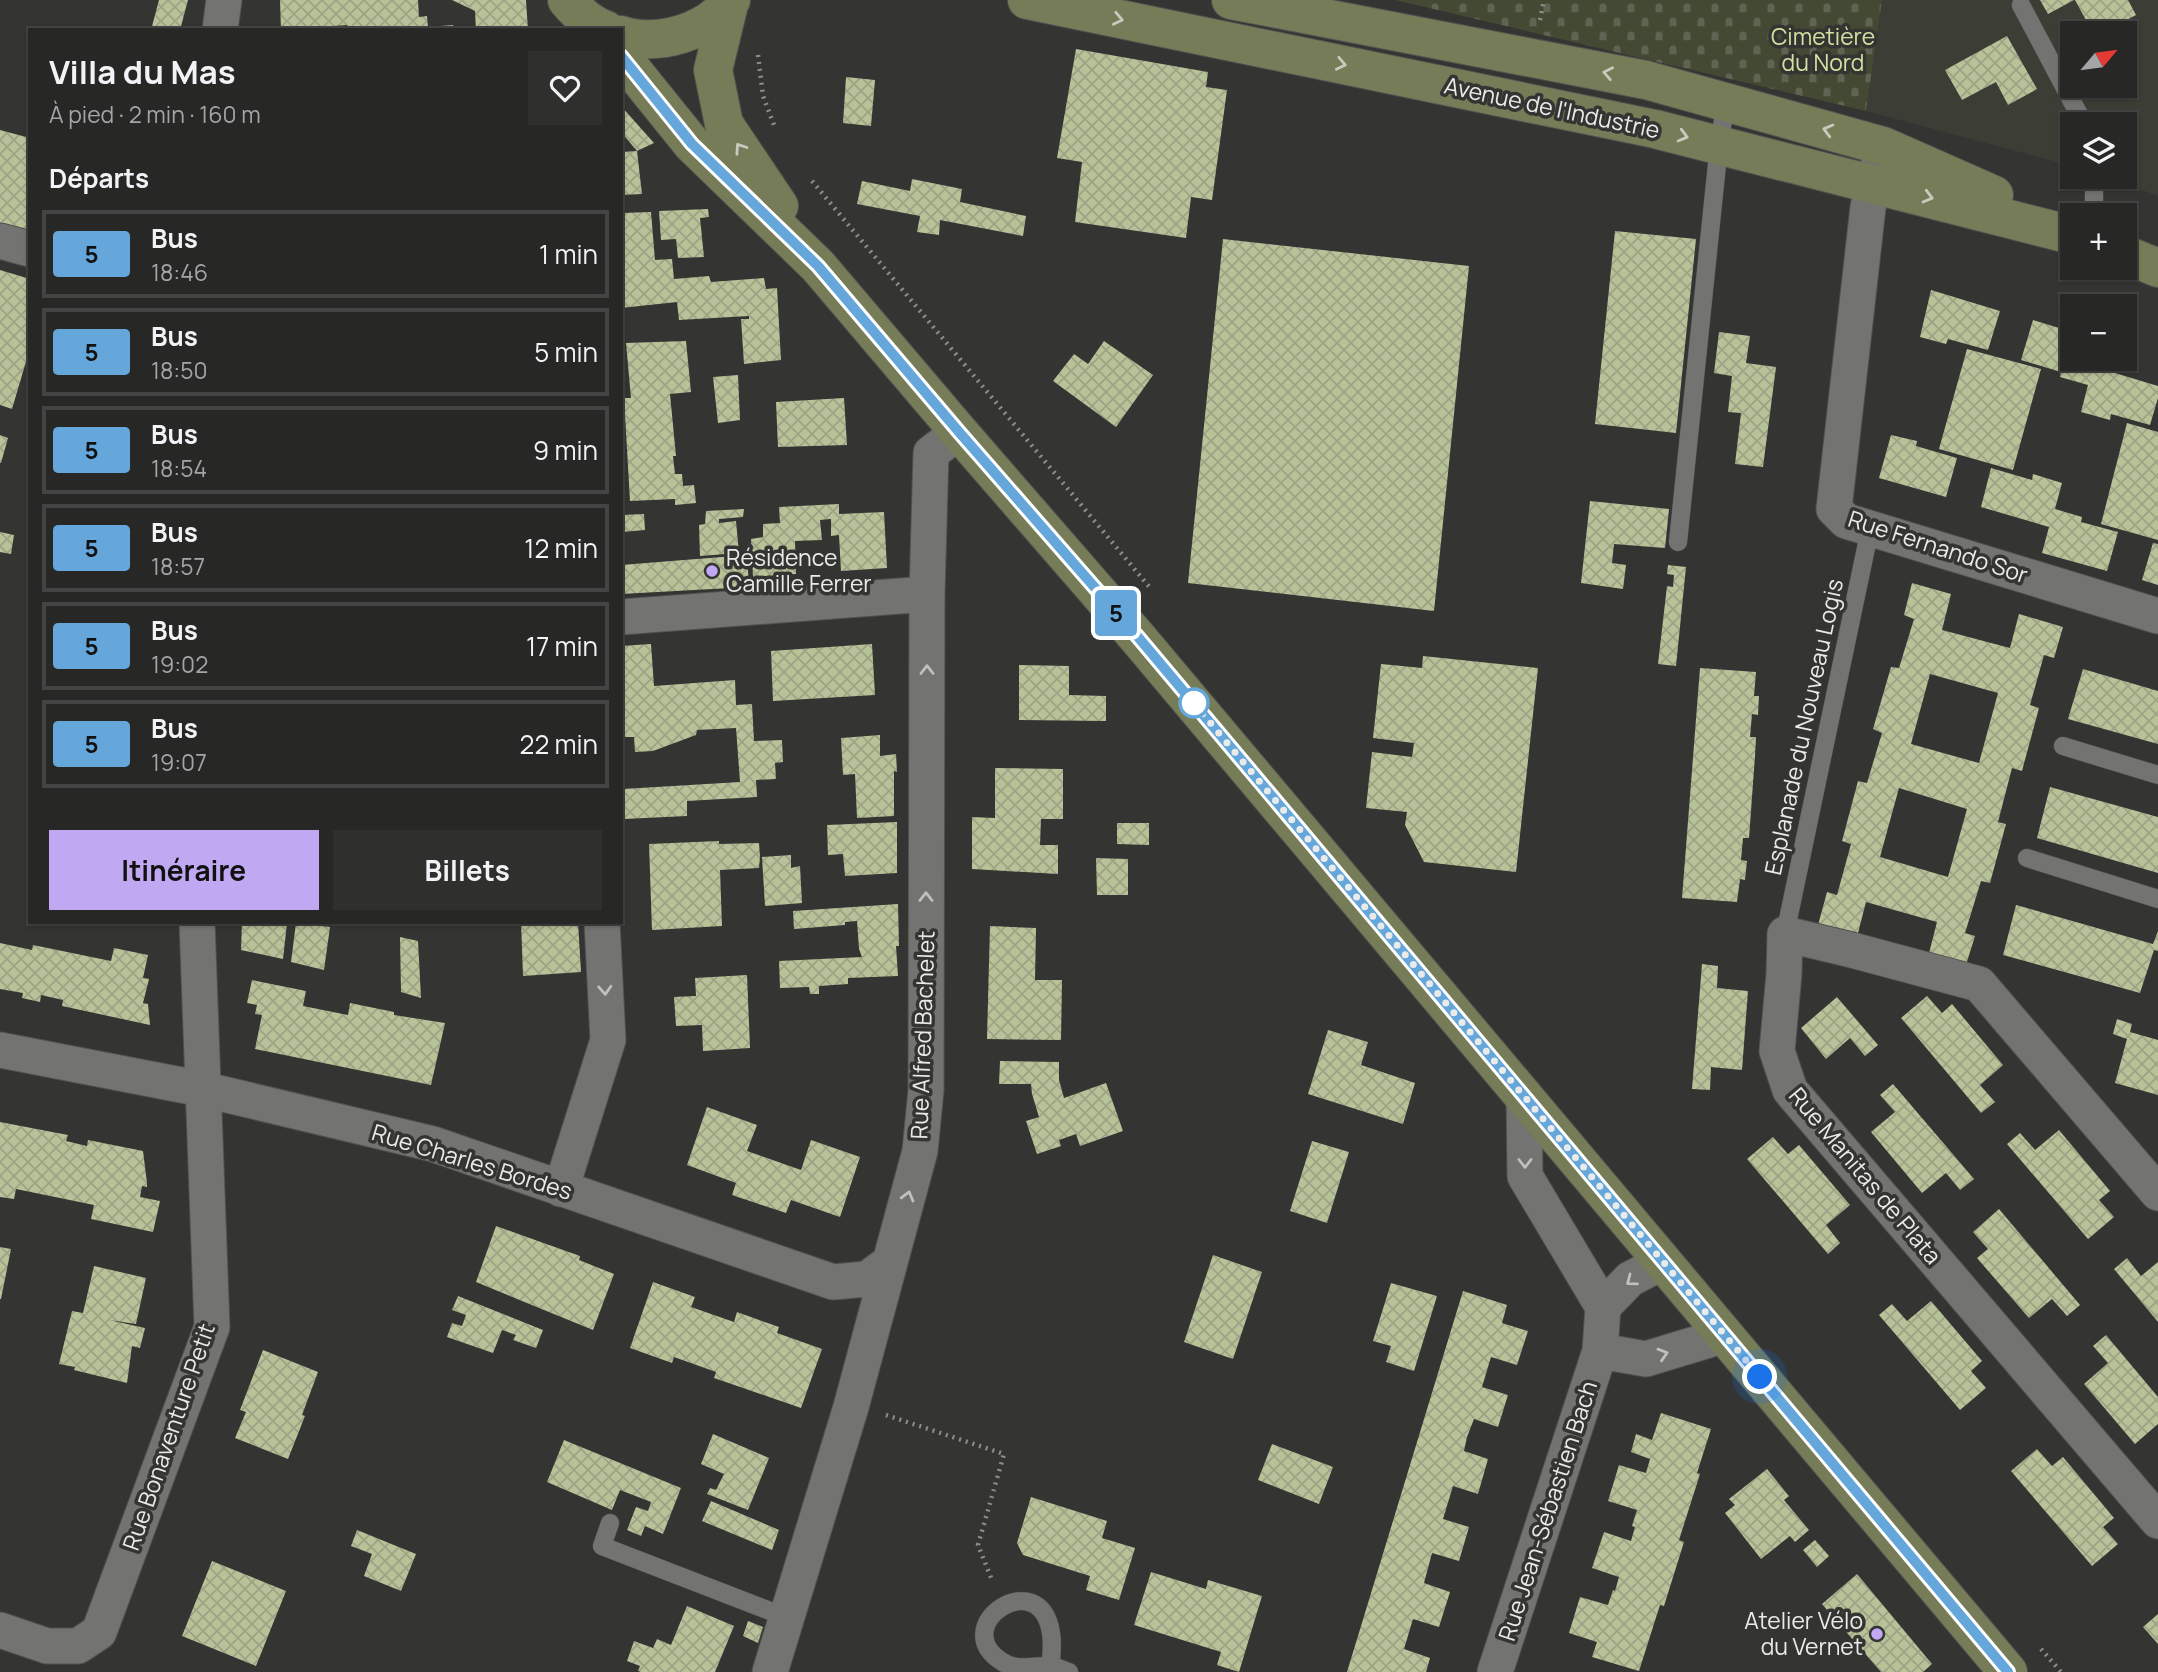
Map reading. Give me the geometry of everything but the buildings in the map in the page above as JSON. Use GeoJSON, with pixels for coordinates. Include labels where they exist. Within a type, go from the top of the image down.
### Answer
{"type":"FeatureCollection","features":[{"type":"Feature","properties":{"kind":"street"},"geometry":{"type":"LineString","coordinates":[[220,28],[224,0]]}},
{"type":"Feature","properties":{"kind":"street","name":"Avenue de l'Industrie"},"geometry":{"type":"LineString","coordinates":[[1027,0],[1656,129],[2060,230]]}},
{"type":"Feature","properties":{"kind":"street","name":"Avenue de l'Industrie"},"geometry":{"type":"LineString","coordinates":[[1231,0],[1646,80],[1727,102],[1883,146],[2060,227]]}},
{"type":"Feature","properties":{"kind":"street"},"geometry":{"type":"LineString","coordinates":[[623,35],[667,38],[702,26],[730,2]]}},
{"type":"Feature","properties":{"kind":"street"},"geometry":{"type":"LineString","coordinates":[[730,2],[713,70],[724,124],[818,266]]}},
{"type":"Feature","properties":{"kind":"street"},"geometry":{"type":"LineString","coordinates":[[1485,94],[1494,51]]}},
{"type":"Feature","properties":{"kind":"street"},"geometry":{"type":"LineString","coordinates":[[623,62],[692,144],[818,266],[1138,637],[2008,1672]]}},
{"type":"Feature","properties":{"kind":"street","name":"Rue Fernando Sor"},"geometry":{"type":"LineString","coordinates":[[1883,146],[1868,207],[1835,509],[1846,522],[2158,616]]}},
{"type":"Feature","properties":{"kind":"street"},"geometry":{"type":"LineString","coordinates":[[0,241],[28,248]]}},
{"type":"Feature","properties":{"kind":"street"},"geometry":{"type":"LineString","coordinates":[[2137,259],[2158,268]]}},
{"type":"Feature","properties":{"kind":"street","name":"Rue Alfred Bachelet"},"geometry":{"type":"LineString","coordinates":[[770,1672],[851,1407],[920,1151],[926,1090],[927,594],[931,453],[959,432]]}},
{"type":"Feature","properties":{"kind":"street"},"geometry":{"type":"LineString","coordinates":[[623,617],[927,594]]}},
{"type":"Feature","properties":{"kind":"street","name":"Rue Bonaventure Petit"},"geometry":{"type":"LineString","coordinates":[[0,1630],[47,1646],[78,1646],[99,1632],[212,1327],[197,924]]}},
{"type":"Feature","properties":{"kind":"street"},"geometry":{"type":"LineString","coordinates":[[561,1189],[608,1040],[602,924]]}},
{"type":"Feature","properties":{"kind":"street"},"geometry":{"type":"LineString","coordinates":[[1786,934],[1979,984],[2158,1193]]}},
{"type":"Feature","properties":{"kind":"street","name":"Rue Manitas de Plata"},"geometry":{"type":"LineString","coordinates":[[1786,934],[1777,1051],[1790,1090],[2158,1521]]}},
{"type":"Feature","properties":{"kind":"street","name":"Rue Charles Bordes"},"geometry":{"type":"LineString","coordinates":[[0,1050],[202,1089],[433,1144],[833,1282],[867,1279],[890,1262]]}},
{"type":"Feature","properties":{"kind":"street"},"geometry":{"type":"LineString","coordinates":[[1524,1095],[1525,1176],[1602,1307],[1630,1279],[1663,1262]]}},
{"type":"Feature","properties":{"kind":"street","name":"Rue Jean-Sébastien Bach"},"geometry":{"type":"LineString","coordinates":[[1495,1672],[1600,1351],[1602,1307]]}},
{"type":"Feature","properties":{"kind":"street","name":"Rue Jean-Sébastien Bach"},"geometry":{"type":"LineString","coordinates":[[1600,1351],[1646,1359],[1725,1335]]}},
{"type":"Feature","properties":{"kind":"lane"},"geometry":{"type":"LineString","coordinates":[[2021,5],[2078,112]]}},
{"type":"Feature","properties":{"kind":"lane"},"geometry":{"type":"LineString","coordinates":[[1678,542],[1719,145],[1727,102]]}},
{"type":"Feature","properties":{"kind":"lane","name":"Esplanade du Nouveau Logis"},"geometry":{"type":"LineString","coordinates":[[1786,934],[1870,529]]}},
{"type":"Feature","properties":{"kind":"lane"},"geometry":{"type":"LineString","coordinates":[[2063,746],[2158,775]]}},
{"type":"Feature","properties":{"kind":"lane"},"geometry":{"type":"LineString","coordinates":[[2026,858],[2158,899]]}},
{"type":"Feature","properties":{"kind":"lane"},"geometry":{"type":"LineString","coordinates":[[610,1523],[602,1546],[788,1618]]}},
{"type":"Feature","properties":{"kind":"lane"},"geometry":{"type":"LineString","coordinates":[[1051,1665],[1051,1632],[1043,1611],[1027,1602],[1008,1602],[991,1615],[985,1632],[990,1651],[1003,1663],[1019,1668],[1051,1665],[1069,1672]]}},
{"type":"Feature","properties":{"kind":"path"},"geometry":{"type":"LineString","coordinates":[[1540,21],[1544,0]]}},
{"type":"Feature","properties":{"kind":"path"},"geometry":{"type":"LineString","coordinates":[[758,55],[763,96],[776,131]]}},
{"type":"Feature","properties":{"kind":"path"},"geometry":{"type":"LineString","coordinates":[[807,175],[1154,593]]}},
{"type":"Feature","properties":{"kind":"path"},"geometry":{"type":"LineString","coordinates":[[851,1407],[863,1408],[1004,1454],[978,1545],[1003,1606]]}},
{"type":"Feature","properties":{"kind":"path"},"geometry":{"type":"LineString","coordinates":[[2034,1640],[2061,1672]]}},
{"type":"Feature","properties":{"kind":"shaded area"},"geometry":{"type":"Polygon","coordinates":[[[1882,0],[2158,0],[2158,196],[2137,188],[2137,112],[2060,112],[2060,163],[1866,111],[1882,0]]]}},
{"type":"Feature","properties":{"kind":"green space","name":"Cimetière du Nord"},"geometry":{"type":"Polygon","coordinates":[[[1395,0],[1882,0],[1866,111],[1395,0]]]}},
{"type":"Feature","properties":{"kind":"bus line","name":"5"},"geometry":{"type":"LineString","coordinates":[[623,58],[692,144],[818,266],[1138,637],[2008,1672]]}},
{"type":"Feature","properties":{"kind":"place","name":"Résidence Camille Ferrer"},"geometry":{"type":"Point","coordinates":[712,571]}},
{"type":"Feature","properties":{"kind":"place","name":"Atelier Vélo du Vernet"},"geometry":{"type":"Point","coordinates":[1877,1634]}},
{"type":"Feature","properties":{"kind":"route"},"geometry":{"type":"LineString","coordinates":[[1194,703],[1186,694],[1760,1377]]}}]}
